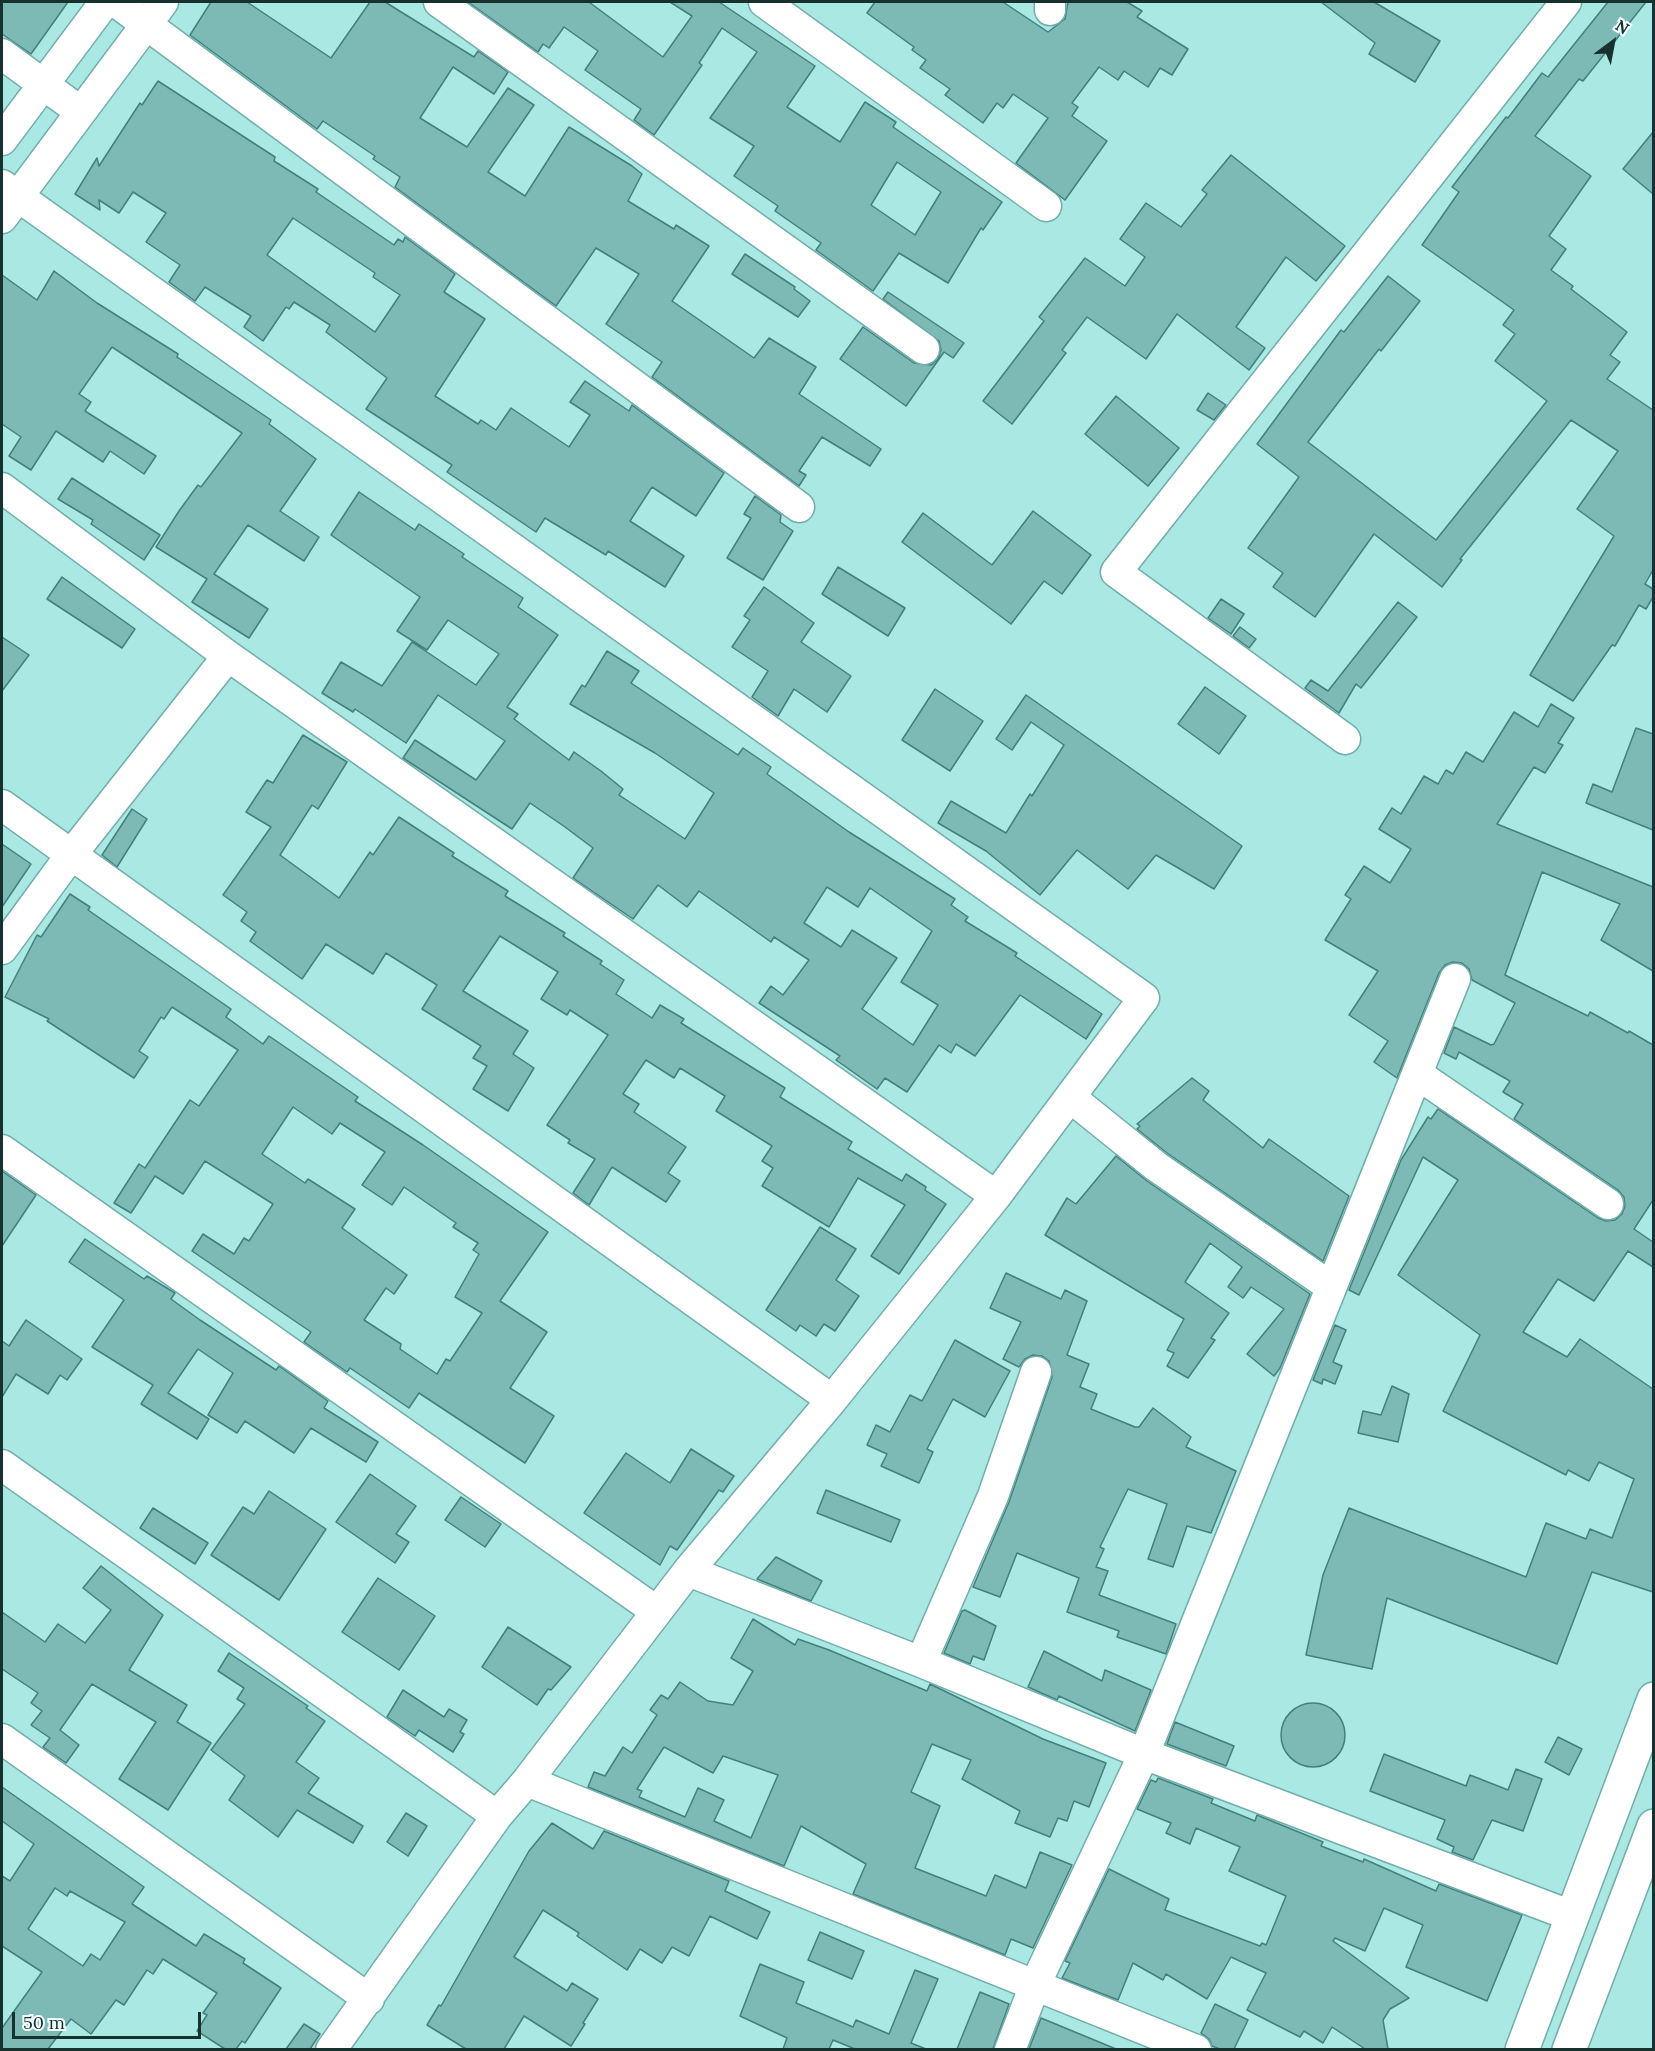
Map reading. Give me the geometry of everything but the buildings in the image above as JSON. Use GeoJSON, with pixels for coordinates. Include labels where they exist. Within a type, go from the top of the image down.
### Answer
{"type":"FeatureCollection","features":[{"type":"Feature","properties":{"kind":"highway"},"geometry":{"type":"LineString","coordinates":[[1522,2049],[1653,1700]]}},
{"type":"Feature","properties":{"kind":"highway"},"geometry":{"type":"LineString","coordinates":[[1569,2049],[1653,1827]]}},
{"type":"Feature","properties":{"kind":"street"},"geometry":{"type":"LineString","coordinates":[[2,140],[105,2]]}},
{"type":"Feature","properties":{"kind":"street"},"geometry":{"type":"LineString","coordinates":[[116,2],[155,13],[799,507]]}},
{"type":"Feature","properties":{"kind":"street"},"geometry":{"type":"LineString","coordinates":[[439,2],[924,349]]}},
{"type":"Feature","properties":{"kind":"street"},"geometry":{"type":"LineString","coordinates":[[764,2],[1046,206]]}},
{"type":"Feature","properties":{"kind":"street"},"geometry":{"type":"LineString","coordinates":[[1345,739],[1116,572],[1566,2]]}},
{"type":"Feature","properties":{"kind":"street"},"geometry":{"type":"LineString","coordinates":[[155,13],[81,112],[7,200],[1144,998],[996,1196],[832,1400],[688,1570],[527,1781],[497,1816],[369,1999],[331,2049]]}},
{"type":"Feature","properties":{"kind":"street"},"geometry":{"type":"LineString","coordinates":[[2,54],[81,112]]}},
{"type":"Feature","properties":{"kind":"street"},"geometry":{"type":"LineString","coordinates":[[2,488],[228,656],[996,1196]]}},
{"type":"Feature","properties":{"kind":"street"},"geometry":{"type":"LineString","coordinates":[[2,949],[71,855],[228,656]]}},
{"type":"Feature","properties":{"kind":"street"},"geometry":{"type":"LineString","coordinates":[[2,805],[832,1400]]}},
{"type":"Feature","properties":{"kind":"street"},"geometry":{"type":"LineString","coordinates":[[1010,2049],[1035,1985],[1144,1754],[1455,979]]}},
{"type":"Feature","properties":{"kind":"street"},"geometry":{"type":"LineString","coordinates":[[1417,1074],[1608,1204]]}},
{"type":"Feature","properties":{"kind":"street"},"geometry":{"type":"LineString","coordinates":[[1070,1097],[1157,1167],[1331,1287]]}},
{"type":"Feature","properties":{"kind":"street"},"geometry":{"type":"LineString","coordinates":[[2,1150],[656,1611]]}},
{"type":"Feature","properties":{"kind":"street"},"geometry":{"type":"LineString","coordinates":[[921,1662],[993,1496],[1036,1372]]}},
{"type":"Feature","properties":{"kind":"street"},"geometry":{"type":"LineString","coordinates":[[2,1465],[497,1816]]}},
{"type":"Feature","properties":{"kind":"street"},"geometry":{"type":"LineString","coordinates":[[688,1570],[921,1662],[1144,1754],[1572,1916]]}},
{"type":"Feature","properties":{"kind":"street"},"geometry":{"type":"LineString","coordinates":[[2,1739],[369,1999]]}},
{"type":"Feature","properties":{"kind":"street"},"geometry":{"type":"LineString","coordinates":[[527,1781],[1196,2049]]}}]}
